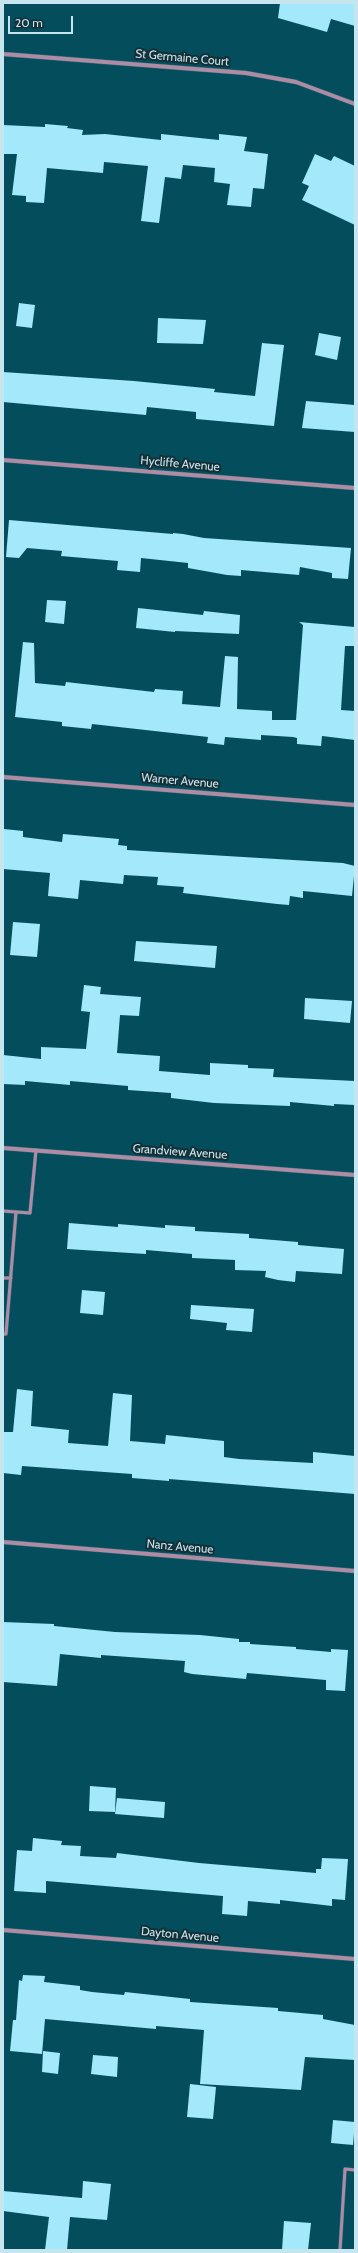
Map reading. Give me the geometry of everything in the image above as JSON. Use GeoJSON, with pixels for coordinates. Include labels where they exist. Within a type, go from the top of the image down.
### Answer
{"type":"FeatureCollection","features":[{"type":"Feature","properties":{"kind":"street","name":"St Germaine Court"},"geometry":{"type":"LineString","coordinates":[[3,54],[246,73],[296,82],[355,104]]}},
{"type":"Feature","properties":{"kind":"street","name":"Hycliffe Avenue"},"geometry":{"type":"LineString","coordinates":[[3,460],[355,488]]}},
{"type":"Feature","properties":{"kind":"street","name":"Warner Avenue"},"geometry":{"type":"LineString","coordinates":[[3,777],[355,805]]}},
{"type":"Feature","properties":{"kind":"street","name":"Grandview Avenue"},"geometry":{"type":"LineString","coordinates":[[3,1148],[355,1175]]}},
{"type":"Feature","properties":{"kind":"street","name":"Nanz Avenue"},"geometry":{"type":"LineString","coordinates":[[3,1542],[355,1571]]}},
{"type":"Feature","properties":{"kind":"street","name":"Dayton Avenue"},"geometry":{"type":"LineString","coordinates":[[3,1930],[355,1959]]}},
{"type":"Feature","properties":{"kind":"lane"},"geometry":{"type":"LineString","coordinates":[[3,1211],[30,1213],[36,1150]]}},
{"type":"Feature","properties":{"kind":"lane"},"geometry":{"type":"LineString","coordinates":[[3,1334],[6,1334],[16,1212]]}},
{"type":"Feature","properties":{"kind":"lane"},"geometry":{"type":"LineString","coordinates":[[3,1278],[11,1278]]}},
{"type":"Feature","properties":{"kind":"lane"},"geometry":{"type":"LineString","coordinates":[[340,2250],[345,2169],[355,2170]]}},
{"type":"Feature","properties":{"kind":"building"},"geometry":{"type":"Polygon","coordinates":[[[280,3],[355,3],[355,26],[331,19],[327,32],[278,18],[280,3]]]}},
{"type":"Feature","properties":{"kind":"building"},"geometry":{"type":"Polygon","coordinates":[[[45,124],[68,126],[67,128],[83,130],[82,135],[105,134],[161,140],[161,134],[219,140],[219,134],[247,137],[244,151],[268,154],[264,189],[253,188],[251,207],[227,205],[230,184],[214,182],[215,168],[183,165],[181,179],[165,177],[159,223],[141,221],[148,166],[104,162],[103,173],[47,168],[44,203],[26,202],[26,196],[12,195],[17,154],[3,154],[3,125],[45,127],[45,124]]]}},
{"type":"Feature","properties":{"kind":"building"},"geometry":{"type":"Polygon","coordinates":[[[315,154],[331,161],[334,156],[355,166],[355,225],[302,200],[309,186],[302,183],[315,154]]]}},
{"type":"Feature","properties":{"kind":"building"},"geometry":{"type":"Polygon","coordinates":[[[19,303],[35,305],[32,328],[16,326],[19,303]]]}},
{"type":"Feature","properties":{"kind":"building"},"geometry":{"type":"Polygon","coordinates":[[[158,318],[206,320],[203,344],[157,343],[158,318]]]}},
{"type":"Feature","properties":{"kind":"building"},"geometry":{"type":"Polygon","coordinates":[[[319,333],[341,337],[337,360],[315,355],[319,333]]]}},
{"type":"Feature","properties":{"kind":"building"},"geometry":{"type":"Polygon","coordinates":[[[262,343],[284,345],[274,426],[196,419],[196,412],[147,407],[146,415],[3,402],[3,372],[134,381],[215,389],[214,392],[255,396],[262,343]]]}},
{"type":"Feature","properties":{"kind":"building"},"geometry":{"type":"Polygon","coordinates":[[[306,401],[355,405],[355,432],[302,428],[306,401]]]}},
{"type":"Feature","properties":{"kind":"building"},"geometry":{"type":"Polygon","coordinates":[[[9,520],[173,533],[204,538],[351,548],[348,579],[332,578],[332,573],[300,567],[299,575],[241,570],[241,576],[227,575],[188,568],[188,563],[141,558],[140,572],[117,570],[118,561],[61,556],[62,551],[27,548],[19,558],[6,557],[9,520]]]}},
{"type":"Feature","properties":{"kind":"building"},"geometry":{"type":"Polygon","coordinates":[[[47,600],[66,601],[64,624],[45,622],[47,600]]]}},
{"type":"Feature","properties":{"kind":"building"},"geometry":{"type":"Polygon","coordinates":[[[138,608],[203,615],[204,611],[240,615],[239,634],[175,632],[136,628],[138,608]]]}},
{"type":"Feature","properties":{"kind":"building"},"geometry":{"type":"Polygon","coordinates":[[[299,622],[355,627],[355,646],[345,646],[341,710],[355,711],[355,740],[322,736],[321,746],[297,744],[297,738],[293,737],[261,735],[261,740],[225,737],[224,745],[207,743],[208,737],[92,724],[91,729],[62,726],[62,722],[15,717],[23,642],[34,643],[35,683],[65,686],[66,682],[154,692],[155,689],[183,691],[182,704],[220,707],[225,656],[238,657],[237,709],[272,711],[272,720],[296,720],[303,625],[299,622]]]}},
{"type":"Feature","properties":{"kind":"building"},"geometry":{"type":"Polygon","coordinates":[[[4,829],[23,831],[23,837],[62,842],[63,834],[119,839],[118,845],[127,846],[127,850],[343,863],[355,866],[352,896],[303,891],[303,898],[290,896],[289,905],[277,904],[183,893],[184,887],[157,885],[158,877],[124,875],[123,884],[80,880],[78,899],[48,896],[50,873],[3,869],[4,829]]]}},
{"type":"Feature","properties":{"kind":"building"},"geometry":{"type":"Polygon","coordinates":[[[13,922],[40,924],[37,957],[10,955],[13,922]]]}},
{"type":"Feature","properties":{"kind":"building"},"geometry":{"type":"Polygon","coordinates":[[[136,941],[217,946],[215,968],[134,961],[136,941]]]}},
{"type":"Feature","properties":{"kind":"building"},"geometry":{"type":"Polygon","coordinates":[[[84,985],[101,987],[100,994],[141,997],[139,1016],[120,1015],[117,1053],[160,1056],[159,1071],[210,1075],[210,1063],[248,1065],[248,1068],[274,1069],[273,1077],[355,1081],[355,1105],[334,1104],[334,1106],[290,1102],[290,1106],[214,1103],[171,1098],[171,1093],[128,1090],[128,1086],[70,1081],[70,1085],[25,1081],[25,1085],[3,1084],[3,1055],[41,1059],[41,1047],[86,1049],[90,1012],[81,1011],[84,985]]]}},
{"type":"Feature","properties":{"kind":"building"},"geometry":{"type":"Polygon","coordinates":[[[305,998],[352,1001],[350,1023],[304,1019],[305,998]]]}},
{"type":"Feature","properties":{"kind":"building"},"geometry":{"type":"Polygon","coordinates":[[[69,1223],[118,1227],[118,1224],[165,1228],[165,1225],[195,1227],[195,1231],[249,1234],[249,1238],[298,1242],[298,1245],[344,1249],[342,1274],[296,1271],[295,1282],[265,1277],[266,1271],[235,1270],[235,1260],[192,1258],[192,1254],[146,1250],[146,1254],[67,1249],[69,1223]]]}},
{"type":"Feature","properties":{"kind":"building"},"geometry":{"type":"Polygon","coordinates":[[[82,1290],[105,1292],[103,1315],[80,1313],[82,1290]]]}},
{"type":"Feature","properties":{"kind":"building"},"geometry":{"type":"Polygon","coordinates":[[[191,1305],[254,1309],[252,1332],[226,1330],[227,1323],[190,1319],[191,1305]]]}},
{"type":"Feature","properties":{"kind":"building"},"geometry":{"type":"Polygon","coordinates":[[[17,1389],[33,1391],[31,1426],[69,1430],[68,1443],[108,1446],[113,1393],[132,1395],[130,1441],[165,1444],[166,1435],[224,1441],[224,1457],[239,1459],[313,1463],[313,1452],[355,1456],[355,1494],[169,1479],[169,1481],[132,1478],[132,1474],[22,1466],[21,1475],[3,1473],[3,1432],[13,1432],[17,1389]]]}},
{"type":"Feature","properties":{"kind":"building"},"geometry":{"type":"Polygon","coordinates":[[[3,1622],[54,1624],[54,1626],[115,1632],[200,1635],[239,1639],[239,1642],[250,1642],[250,1644],[296,1647],[296,1649],[331,1652],[331,1649],[348,1650],[345,1691],[326,1690],[326,1680],[247,1673],[246,1679],[192,1674],[184,1672],[185,1661],[101,1655],[101,1658],[60,1654],[57,1686],[3,1682],[3,1622]]]}},
{"type":"Feature","properties":{"kind":"building"},"geometry":{"type":"Polygon","coordinates":[[[90,1786],[116,1788],[115,1812],[89,1811],[90,1786]]]}},
{"type":"Feature","properties":{"kind":"building"},"geometry":{"type":"Polygon","coordinates":[[[117,1798],[165,1802],[164,1818],[115,1814],[117,1798]]]}},
{"type":"Feature","properties":{"kind":"building"},"geometry":{"type":"Polygon","coordinates":[[[33,1838],[62,1841],[61,1845],[81,1846],[80,1856],[116,1858],[117,1853],[199,1863],[316,1873],[316,1869],[321,1869],[322,1858],[348,1859],[345,1900],[332,1899],[332,1906],[280,1900],[280,1904],[248,1901],[247,1916],[222,1914],[223,1896],[46,1881],[46,1893],[14,1891],[17,1850],[32,1851],[33,1838]]]}},
{"type":"Feature","properties":{"kind":"building"},"geometry":{"type":"Polygon","coordinates":[[[23,1975],[45,1976],[44,1982],[80,1986],[80,1990],[92,1992],[124,1995],[125,1992],[190,1999],[190,2002],[278,2008],[278,2011],[323,2015],[323,2019],[355,2025],[355,2060],[305,2057],[301,2090],[200,2084],[204,2030],[156,2026],[156,2029],[45,2019],[42,2054],[10,2051],[13,2020],[16,2020],[19,1980],[22,1981],[23,1975]]]}},
{"type":"Feature","properties":{"kind":"building"},"geometry":{"type":"Polygon","coordinates":[[[43,2051],[60,2053],[58,2074],[42,2072],[43,2051]]]}},
{"type":"Feature","properties":{"kind":"building"},"geometry":{"type":"Polygon","coordinates":[[[93,2055],[118,2057],[117,2077],[91,2074],[93,2055]]]}},
{"type":"Feature","properties":{"kind":"building"},"geometry":{"type":"Polygon","coordinates":[[[190,2084],[216,2087],[213,2119],[187,2117],[190,2084]]]}},
{"type":"Feature","properties":{"kind":"building"},"geometry":{"type":"Polygon","coordinates":[[[333,2120],[355,2122],[353,2145],[331,2143],[333,2120]]]}},
{"type":"Feature","properties":{"kind":"building"},"geometry":{"type":"Polygon","coordinates":[[[83,2181],[111,2184],[107,2220],[70,2217],[67,2250],[45,2250],[49,2217],[3,2211],[3,2191],[82,2198],[83,2181]]]}},
{"type":"Feature","properties":{"kind":"building"},"geometry":{"type":"Polygon","coordinates":[[[284,2221],[311,2223],[308,2250],[282,2250],[284,2221]]]}}]}
